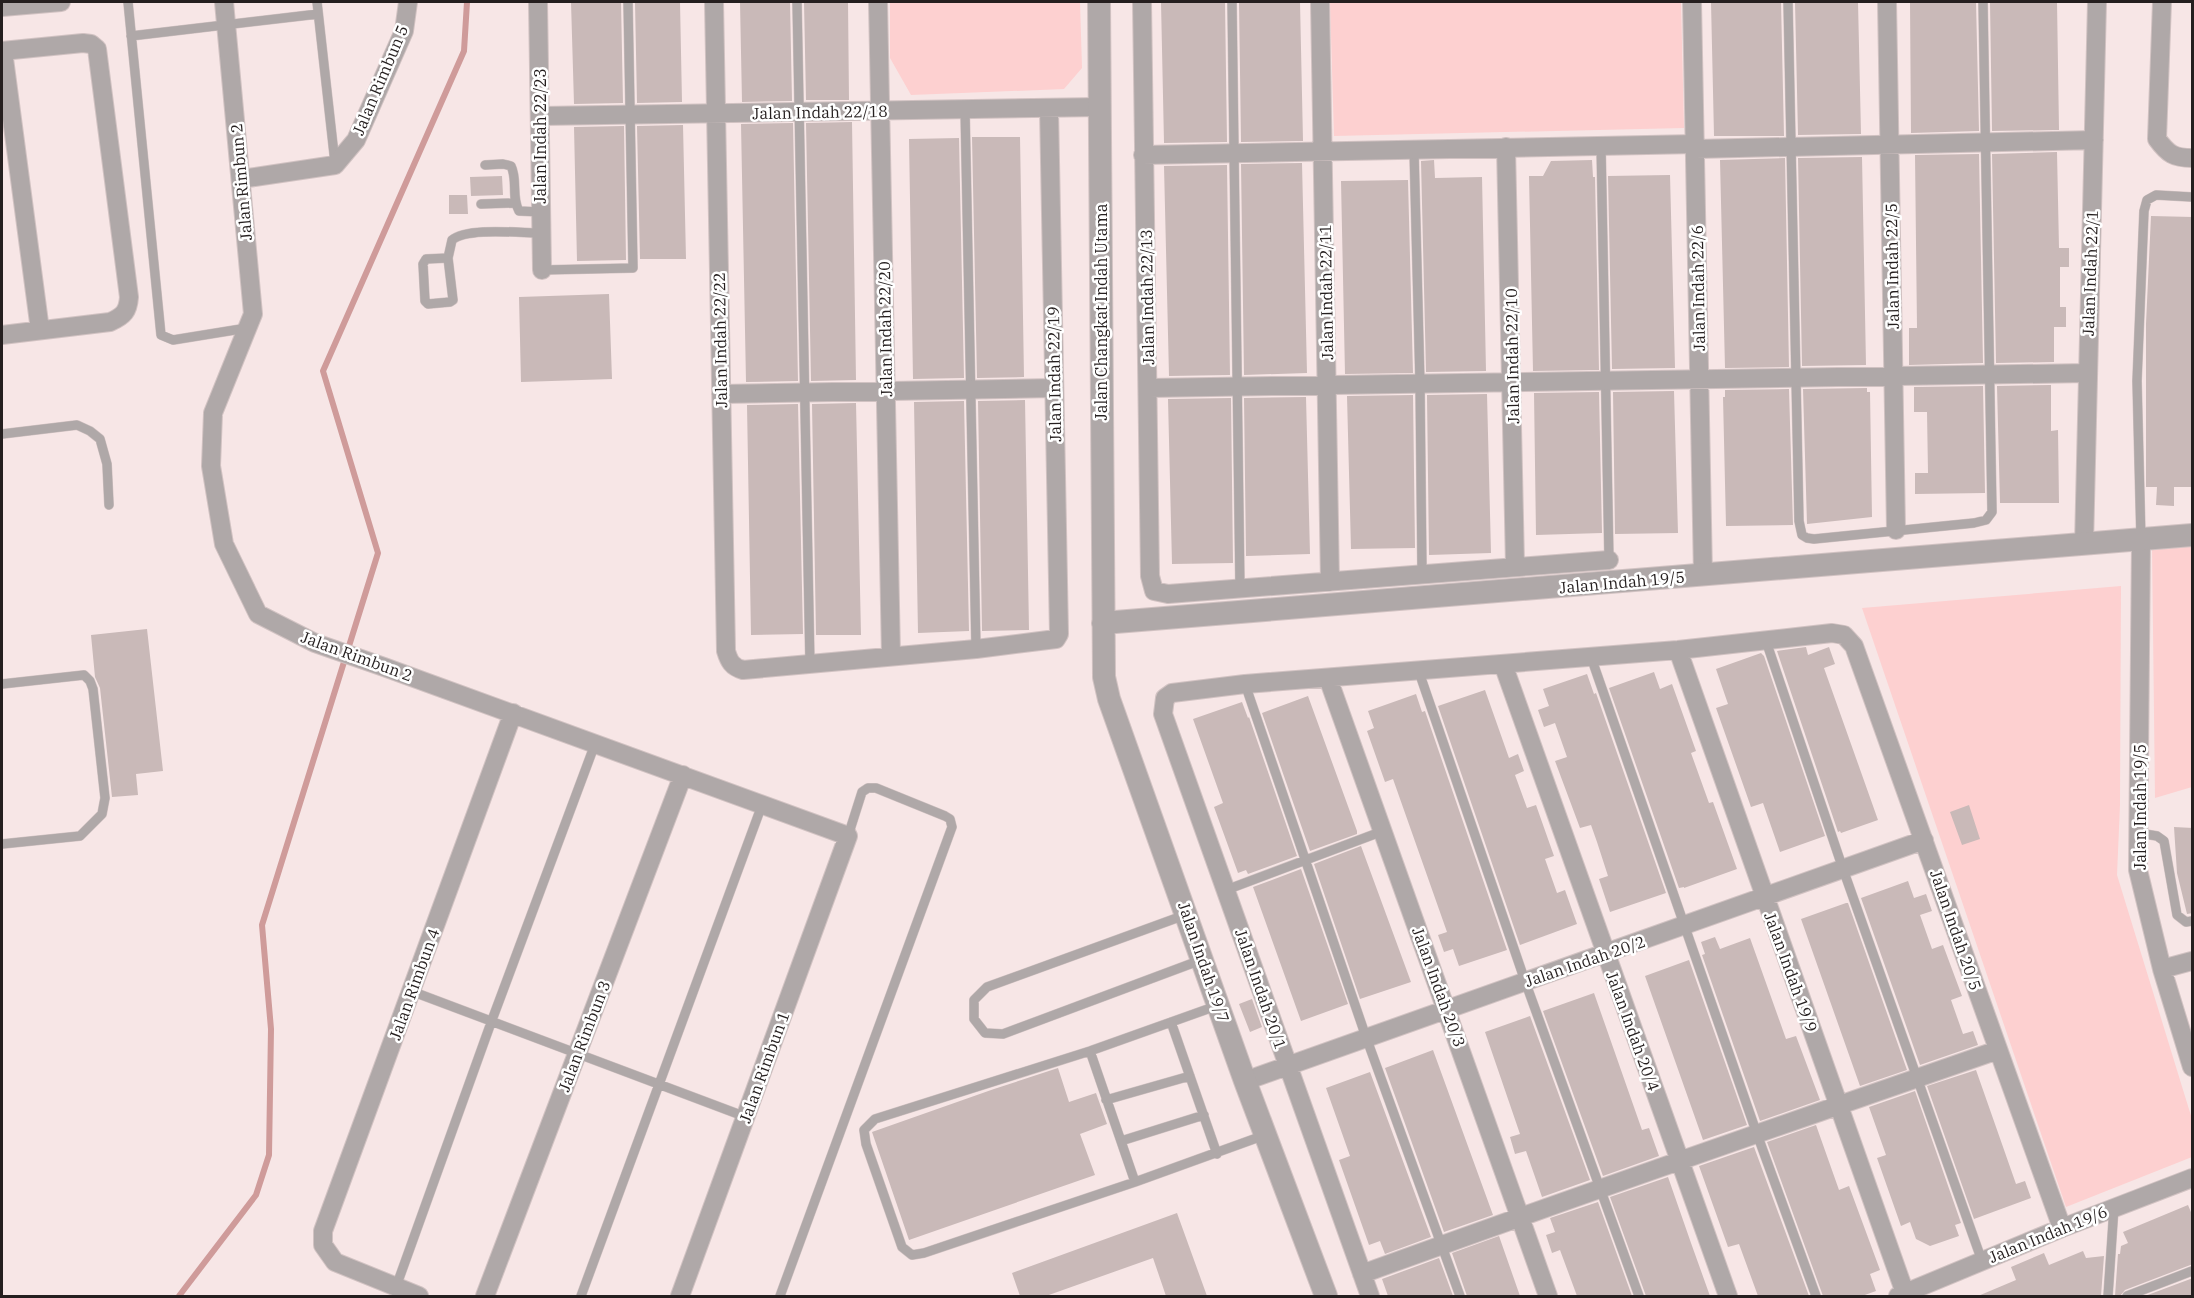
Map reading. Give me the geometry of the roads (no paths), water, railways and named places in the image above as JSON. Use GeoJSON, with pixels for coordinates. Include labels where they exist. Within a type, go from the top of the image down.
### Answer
{"type":"FeatureCollection","features":[{"type":"Feature","properties":{"kind":"street"},"geometry":{"type":"LineString","coordinates":[[2,7],[62,2]]}},
{"type":"Feature","properties":{"kind":"street","name":"Jalan Rimbun 2"},"geometry":{"type":"LineString","coordinates":[[224,2],[253,314],[213,412],[211,466],[224,544],[258,614],[315,643],[848,836]]}},
{"type":"Feature","properties":{"kind":"street","name":"Jalan Rimbun 5"},"geometry":{"type":"LineString","coordinates":[[335,165],[356,140],[404,31],[408,2]]}},
{"type":"Feature","properties":{"kind":"street","name":"Jalan Indah 22/23"},"geometry":{"type":"LineString","coordinates":[[538,2],[542,270]]}},
{"type":"Feature","properties":{"kind":"street","name":"Jalan Indah 22/22"},"geometry":{"type":"LineString","coordinates":[[714,2],[726,651],[732,665],[743,670],[810,665]]}},
{"type":"Feature","properties":{"kind":"street","name":"Jalan Indah 22/20"},"geometry":{"type":"LineString","coordinates":[[878,2],[891,656]]}},
{"type":"Feature","properties":{"kind":"street","name":"Jalan Changkat Indah Utama"},"geometry":{"type":"LineString","coordinates":[[1099,2],[1103,623]]}},
{"type":"Feature","properties":{"kind":"street","name":"Jalan Indah 22/13"},"geometry":{"type":"LineString","coordinates":[[1142,2],[1150,576],[1154,591],[1168,594],[1240,589]]}},
{"type":"Feature","properties":{"kind":"street","name":"Jalan Indah 22/11"},"geometry":{"type":"LineString","coordinates":[[1320,2],[1330,582]]}},
{"type":"Feature","properties":{"kind":"street","name":"Jalan Indah 22/6"},"geometry":{"type":"LineString","coordinates":[[1692,2],[1703,575]]}},
{"type":"Feature","properties":{"kind":"street","name":"Jalan Indah 22/5"},"geometry":{"type":"LineString","coordinates":[[1887,2],[1896,530]]}},
{"type":"Feature","properties":{"kind":"street","name":"Jalan Indah 22/1"},"geometry":{"type":"LineString","coordinates":[[2084,545],[2097,2]]}},
{"type":"Feature","properties":{"kind":"street"},"geometry":{"type":"LineString","coordinates":[[2162,2],[2157,139],[2169,154],[2180,158],[2193,158]]}},
{"type":"Feature","properties":{"kind":"street"},"geometry":{"type":"LineString","coordinates":[[2,335],[110,322],[122,316],[128,307],[129,297],[101,66],[98,49],[91,44],[2,51],[40,330]]}},
{"type":"Feature","properties":{"kind":"street","name":"Jalan Indah 22/18"},"geometry":{"type":"LineString","coordinates":[[541,117],[1100,107]]}},
{"type":"Feature","properties":{"kind":"street","name":"Jalan Indah 22/19"},"geometry":{"type":"LineString","coordinates":[[976,649],[1056,639],[1059,633],[1049,108]]}},
{"type":"Feature","properties":{"kind":"street"},"geometry":{"type":"LineString","coordinates":[[1143,154],[2094,140]]}},
{"type":"Feature","properties":{"kind":"street","name":"Jalan Indah 22/10"},"geometry":{"type":"LineString","coordinates":[[1506,147],[1513,382],[1515,566]]}},
{"type":"Feature","properties":{"kind":"street"},"geometry":{"type":"LineString","coordinates":[[241,178],[335,165]]}},
{"type":"Feature","properties":{"kind":"street"},"geometry":{"type":"LineString","coordinates":[[1149,388],[2087,373]]}},
{"type":"Feature","properties":{"kind":"street"},"geometry":{"type":"LineString","coordinates":[[721,394],[1054,388]]}},
{"type":"Feature","properties":{"kind":"street","name":"Jalan Indah 19/5"},"geometry":{"type":"LineString","coordinates":[[1103,623],[2193,535]]}},
{"type":"Feature","properties":{"kind":"street","name":"Jalan Indah 19/5"},"geometry":{"type":"LineString","coordinates":[[2141,540],[2138,870],[2163,969],[2193,1067]]}},
{"type":"Feature","properties":{"kind":"street"},"geometry":{"type":"LineString","coordinates":[[1240,589],[1608,560]]}},
{"type":"Feature","properties":{"kind":"street","name":"Jalan Indah 19/7"},"geometry":{"type":"LineString","coordinates":[[1103,623],[1104,677],[1109,699],[1245,1081],[1326,1296]]}},
{"type":"Feature","properties":{"kind":"street","name":"Jalan Indah 20/5"},"geometry":{"type":"LineString","coordinates":[[1766,641],[1832,633],[1844,635],[1854,646],[2062,1228]]}},
{"type":"Feature","properties":{"kind":"street"},"geometry":{"type":"LineString","coordinates":[[1245,684],[1419,672],[1766,641]]}},
{"type":"Feature","properties":{"kind":"street"},"geometry":{"type":"LineString","coordinates":[[810,665],[976,649]]}},
{"type":"Feature","properties":{"kind":"street","name":"Jalan Indah 19/9"},"geometry":{"type":"LineString","coordinates":[[1678,650],[1839,1105],[1903,1296]]}},
{"type":"Feature","properties":{"kind":"street","name":"Jalan Indah 20/4"},"geometry":{"type":"LineString","coordinates":[[1503,664],[1728,1296]]}},
{"type":"Feature","properties":{"kind":"street","name":"Jalan Indah 20/3"},"geometry":{"type":"LineString","coordinates":[[1328,678],[1548,1296]]}},
{"type":"Feature","properties":{"kind":"street","name":"Jalan Indah 20/1"},"geometry":{"type":"LineString","coordinates":[[1245,684],[1180,691],[1165,698],[1163,714],[1370,1296]]}},
{"type":"Feature","properties":{"kind":"street","name":"Jalan Rimbun 4"},"geometry":{"type":"LineString","coordinates":[[396,1287],[335,1262],[323,1245],[324,1231],[513,713]]}},
{"type":"Feature","properties":{"kind":"street","name":"Jalan Rimbun 3"},"geometry":{"type":"LineString","coordinates":[[485,1296],[683,775]]}},
{"type":"Feature","properties":{"kind":"street","name":"Jalan Rimbun 1"},"geometry":{"type":"LineString","coordinates":[[680,1296],[848,836]]}},
{"type":"Feature","properties":{"kind":"street","name":"Jalan Indah 20/2"},"geometry":{"type":"LineString","coordinates":[[1245,1081],[1924,840]]}},
{"type":"Feature","properties":{"kind":"street"},"geometry":{"type":"LineString","coordinates":[[2163,969],[2193,961]]}},
{"type":"Feature","properties":{"kind":"street"},"geometry":{"type":"LineString","coordinates":[[1362,1274],[1520,1216],[1601,1190],[1679,1160],[1998,1050]]}},
{"type":"Feature","properties":{"kind":"street","name":"Jalan Indah 19/6"},"geometry":{"type":"LineString","coordinates":[[1903,1296],[2062,1228],[2193,1178]]}},
{"type":"Feature","properties":{"kind":"street"},"geometry":{"type":"LineString","coordinates":[[396,1287],[419,1296]]}},
{"type":"Feature","properties":{"kind":"lane"},"geometry":{"type":"LineString","coordinates":[[128,2],[161,335],[173,340],[247,328]]}},
{"type":"Feature","properties":{"kind":"lane"},"geometry":{"type":"LineString","coordinates":[[317,2],[335,165]]}},
{"type":"Feature","properties":{"kind":"lane"},"geometry":{"type":"LineString","coordinates":[[542,270],[633,268],[628,2]]}},
{"type":"Feature","properties":{"kind":"lane"},"geometry":{"type":"LineString","coordinates":[[797,2],[810,665]]}},
{"type":"Feature","properties":{"kind":"lane"},"geometry":{"type":"LineString","coordinates":[[1232,2],[1240,589]]}},
{"type":"Feature","properties":{"kind":"lane"},"geometry":{"type":"LineString","coordinates":[[1788,2],[1799,521],[1802,535],[1814,539],[1974,523],[1990,517],[1993,507],[1983,2]]}},
{"type":"Feature","properties":{"kind":"lane"},"geometry":{"type":"LineString","coordinates":[[131,36],[318,14]]}},
{"type":"Feature","properties":{"kind":"lane"},"geometry":{"type":"LineString","coordinates":[[965,110],[976,649]]}},
{"type":"Feature","properties":{"kind":"lane"},"geometry":{"type":"LineString","coordinates":[[1601,146],[1608,560]]}},
{"type":"Feature","properties":{"kind":"lane"},"geometry":{"type":"LineString","coordinates":[[1414,150],[1422,573]]}},
{"type":"Feature","properties":{"kind":"lane"},"geometry":{"type":"LineString","coordinates":[[485,165],[511,166],[514,172],[514,203],[519,211],[541,212]]}},
{"type":"Feature","properties":{"kind":"lane"},"geometry":{"type":"LineString","coordinates":[[2141,540],[2137,381],[2144,211],[2147,200],[2156,195],[2193,197]]}},
{"type":"Feature","properties":{"kind":"lane"},"geometry":{"type":"LineString","coordinates":[[481,204],[514,203]]}},
{"type":"Feature","properties":{"kind":"lane"},"geometry":{"type":"LineString","coordinates":[[448,258],[426,259],[423,264],[425,301],[428,304],[453,300],[448,258],[452,240],[457,235],[541,233]]}},
{"type":"Feature","properties":{"kind":"lane"},"geometry":{"type":"LineString","coordinates":[[2,434],[77,425],[90,431],[100,439],[107,464],[109,505]]}},
{"type":"Feature","properties":{"kind":"lane"},"geometry":{"type":"LineString","coordinates":[[1766,641],[1843,869],[1982,1261]]}},
{"type":"Feature","properties":{"kind":"lane"},"geometry":{"type":"LineString","coordinates":[[1591,657],[1757,1134],[1816,1296]]}},
{"type":"Feature","properties":{"kind":"lane"},"geometry":{"type":"LineString","coordinates":[[1419,672],[1525,981],[1639,1296]]}},
{"type":"Feature","properties":{"kind":"lane"},"geometry":{"type":"LineString","coordinates":[[2,684],[84,675],[90,681],[93,689],[105,798],[102,814],[80,836],[2,844]]}},
{"type":"Feature","properties":{"kind":"lane"},"geometry":{"type":"LineString","coordinates":[[1245,684],[1366,1037],[1460,1296]]}},
{"type":"Feature","properties":{"kind":"lane"},"geometry":{"type":"LineString","coordinates":[[396,1287],[595,744]]}},
{"type":"Feature","properties":{"kind":"lane"},"geometry":{"type":"LineString","coordinates":[[780,1296],[952,826],[950,819],[945,816],[876,788],[868,788],[862,792],[848,836]]}},
{"type":"Feature","properties":{"kind":"lane"},"geometry":{"type":"LineString","coordinates":[[581,1296],[762,805]]}},
{"type":"Feature","properties":{"kind":"lane"},"geometry":{"type":"LineString","coordinates":[[1226,890],[1383,831]]}},
{"type":"Feature","properties":{"kind":"lane"},"geometry":{"type":"LineString","coordinates":[[2139,833],[2157,836],[2164,841],[2177,915],[2186,922],[2193,921]]}},
{"type":"Feature","properties":{"kind":"lane"},"geometry":{"type":"LineString","coordinates":[[1187,914],[987,987],[974,1000],[974,1019],[985,1033],[1004,1034],[1203,959]]}},
{"type":"Feature","properties":{"kind":"lane"},"geometry":{"type":"LineString","coordinates":[[411,991],[746,1117]]}},
{"type":"Feature","properties":{"kind":"lane"},"geometry":{"type":"LineString","coordinates":[[1219,1005],[1090,1051],[875,1119],[864,1130],[873,1165],[902,1247],[912,1255],[924,1253],[1217,1154],[1265,1135]]}},
{"type":"Feature","properties":{"kind":"lane"},"geometry":{"type":"LineString","coordinates":[[1171,1022],[1217,1154]]}},
{"type":"Feature","properties":{"kind":"lane"},"geometry":{"type":"LineString","coordinates":[[1090,1051],[1135,1182]]}},
{"type":"Feature","properties":{"kind":"lane"},"geometry":{"type":"LineString","coordinates":[[1107,1100],[1190,1076]]}},
{"type":"Feature","properties":{"kind":"lane"},"geometry":{"type":"LineString","coordinates":[[1121,1141],[1204,1115]]}},
{"type":"Feature","properties":{"kind":"lane"},"geometry":{"type":"LineString","coordinates":[[2108,1296],[2114,1208]]}},
{"type":"Feature","properties":{"kind":"lane"},"geometry":{"type":"LineString","coordinates":[[2127,1296],[2193,1271]]}},
{"type":"Feature","properties":{"kind":"waterway"},"geometry":{"type":"LineString","coordinates":[[179,1296],[256,1195],[269,1155],[271,1029],[262,925],[378,553],[323,371],[464,51],[467,2]]}}]}
